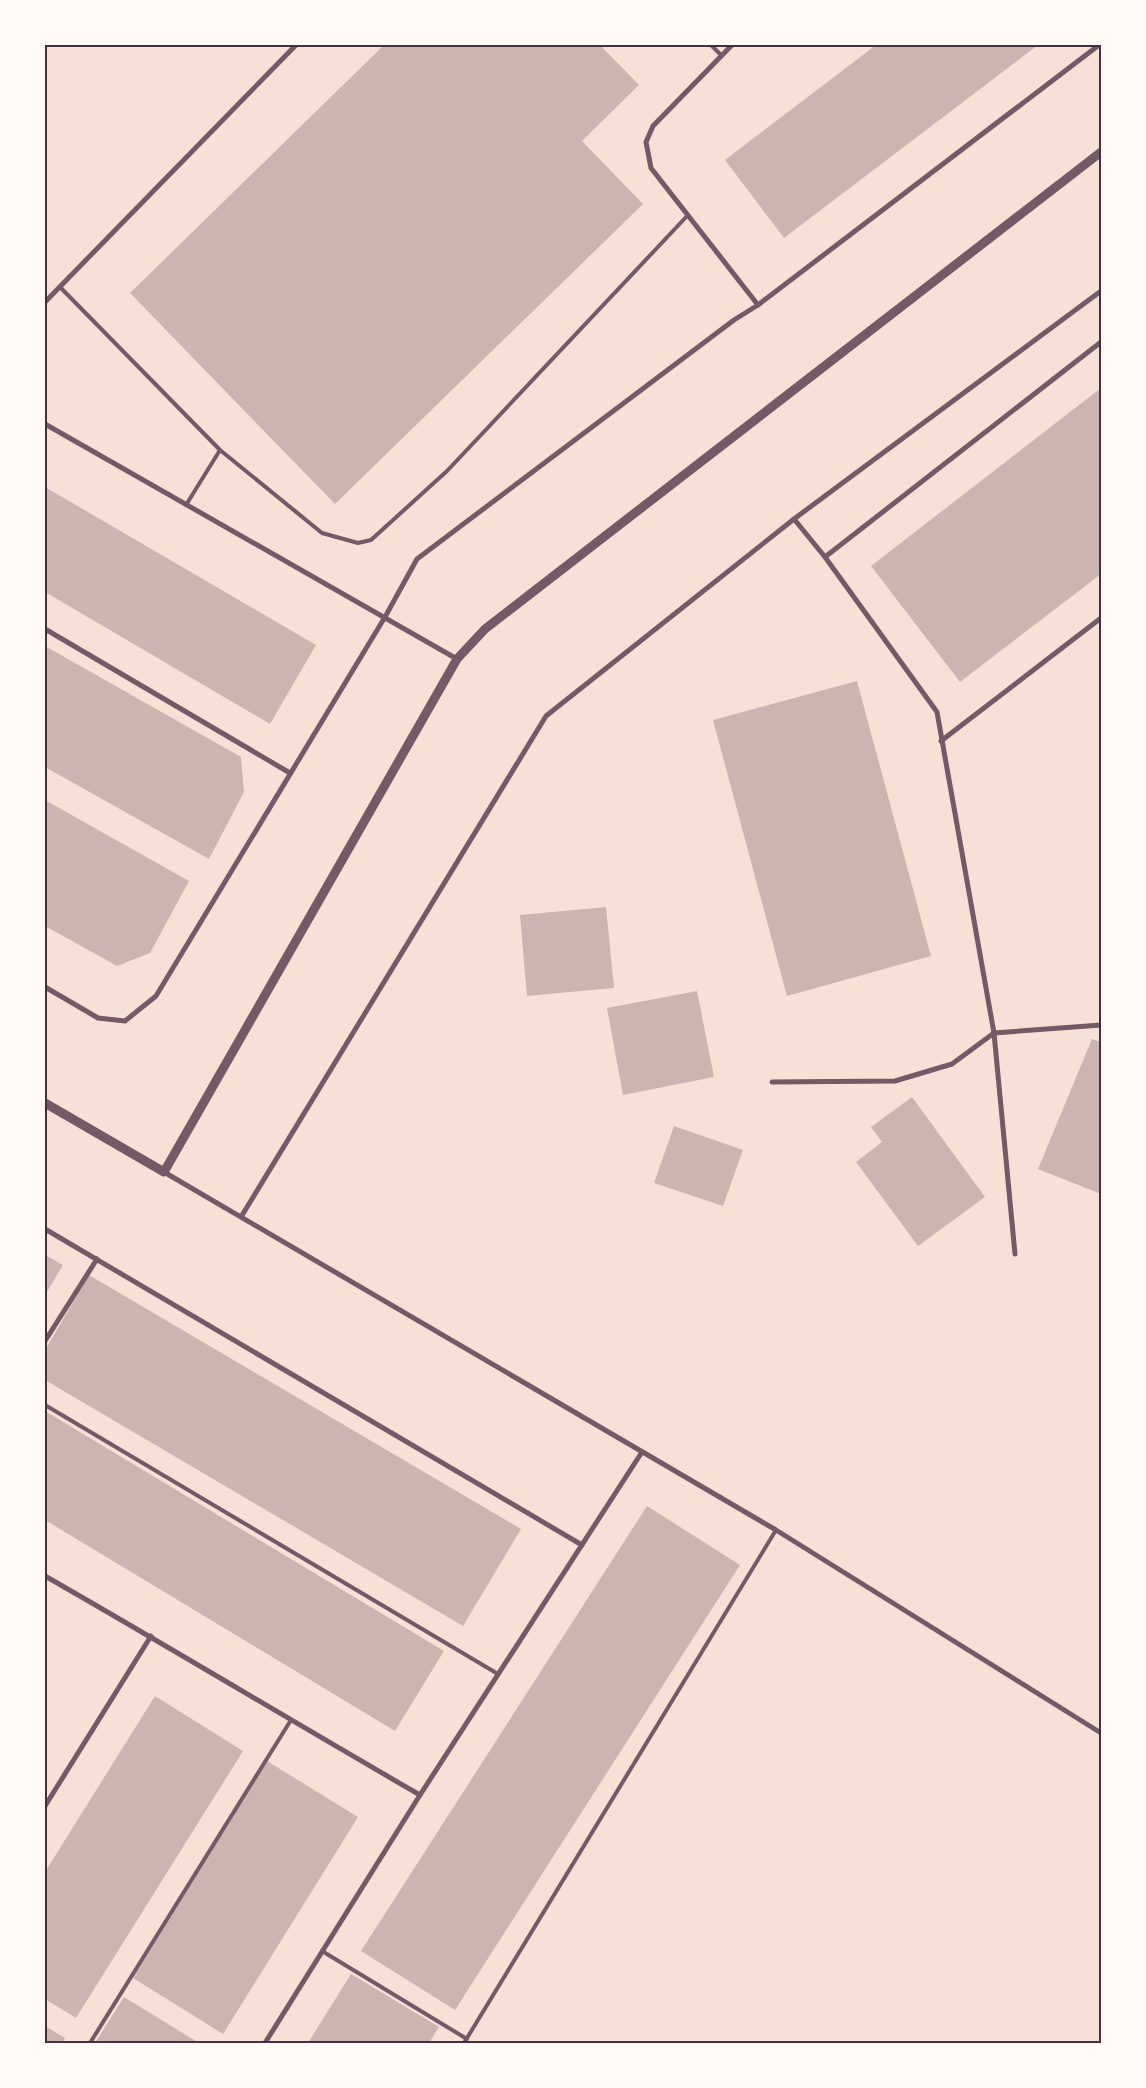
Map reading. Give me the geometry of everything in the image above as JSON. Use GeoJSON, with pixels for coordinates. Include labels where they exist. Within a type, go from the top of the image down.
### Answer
{"type":"FeatureCollection","features":[{"type":"Feature","properties":{"kind":"street"},"geometry":{"type":"LineString","coordinates":[[45,302],[296,45]]}},
{"type":"Feature","properties":{"kind":"street"},"geometry":{"type":"LineString","coordinates":[[732,45],[654,126],[646,142],[651,168],[758,305]]}},
{"type":"Feature","properties":{"kind":"street"},"geometry":{"type":"LineString","coordinates":[[45,987],[98,1018],[125,1021],[156,996],[385,618],[417,559],[734,320],[758,305],[1099,45]]}},
{"type":"Feature","properties":{"kind":"street"},"geometry":{"type":"LineString","coordinates":[[164,1172],[457,658],[485,628],[1101,152]]}},
{"type":"Feature","properties":{"kind":"street"},"geometry":{"type":"LineString","coordinates":[[241,1217],[546,716],[794,519],[1101,291]]}},
{"type":"Feature","properties":{"kind":"street"},"geometry":{"type":"LineString","coordinates":[[825,557],[1101,342]]}},
{"type":"Feature","properties":{"kind":"street"},"geometry":{"type":"LineString","coordinates":[[45,424],[457,658]]}},
{"type":"Feature","properties":{"kind":"street"},"geometry":{"type":"LineString","coordinates":[[794,519],[825,557],[937,712],[994,1033],[1015,1254]]}},
{"type":"Feature","properties":{"kind":"street"},"geometry":{"type":"LineString","coordinates":[[941,741],[1101,618]]}},
{"type":"Feature","properties":{"kind":"street"},"geometry":{"type":"LineString","coordinates":[[45,629],[290,773]]}},
{"type":"Feature","properties":{"kind":"street"},"geometry":{"type":"LineString","coordinates":[[772,1082],[895,1080],[952,1064],[994,1033],[1101,1025]]}},
{"type":"Feature","properties":{"kind":"street"},"geometry":{"type":"LineString","coordinates":[[45,1103],[776,1530],[1101,1733]]}},
{"type":"Feature","properties":{"kind":"street"},"geometry":{"type":"LineString","coordinates":[[45,1229],[582,1545]]}},
{"type":"Feature","properties":{"kind":"street"},"geometry":{"type":"LineString","coordinates":[[45,1341],[97,1260]]}},
{"type":"Feature","properties":{"kind":"street"},"geometry":{"type":"LineString","coordinates":[[265,2043],[420,1795],[642,1452]]}},
{"type":"Feature","properties":{"kind":"street"},"geometry":{"type":"LineString","coordinates":[[45,1576],[151,1636],[420,1795]]}},
{"type":"Feature","properties":{"kind":"street"},"geometry":{"type":"LineString","coordinates":[[45,1806],[151,1636]]}},
{"type":"Feature","properties":{"kind":"lane"},"geometry":{"type":"LineString","coordinates":[[711,45],[722,55]]}},
{"type":"Feature","properties":{"kind":"lane"},"geometry":{"type":"LineString","coordinates":[[60,287],[220,450],[322,533],[358,543],[372,540],[447,471],[688,215]]}},
{"type":"Feature","properties":{"kind":"lane"},"geometry":{"type":"LineString","coordinates":[[186,504],[220,450]]}},
{"type":"Feature","properties":{"kind":"lane"},"geometry":{"type":"LineString","coordinates":[[45,1405],[498,1674]]}},
{"type":"Feature","properties":{"kind":"lane"},"geometry":{"type":"LineString","coordinates":[[322,1951],[466,2041],[776,1530]]}},
{"type":"Feature","properties":{"kind":"lane"},"geometry":{"type":"LineString","coordinates":[[90,2043],[291,1720]]}},
{"type":"Feature","properties":{"kind":"building"},"geometry":{"type":"Polygon","coordinates":[[[384,45],[600,45],[639,85],[582,141],[643,204],[335,504],[130,293],[384,45]]]}},
{"type":"Feature","properties":{"kind":"building"},"geometry":{"type":"Polygon","coordinates":[[[876,45],[1038,45],[784,238],[725,160],[876,45]]]}},
{"type":"Feature","properties":{"kind":"building"},"geometry":{"type":"Polygon","coordinates":[[[1101,388],[1101,574],[960,682],[871,566],[1101,388]]]}},
{"type":"Feature","properties":{"kind":"building"},"geometry":{"type":"Polygon","coordinates":[[[45,487],[316,645],[270,724],[45,592],[45,487]]]}},
{"type":"Feature","properties":{"kind":"building"},"geometry":{"type":"Polygon","coordinates":[[[45,646],[241,757],[244,792],[209,859],[45,767],[45,646]]]}},
{"type":"Feature","properties":{"kind":"building"},"geometry":{"type":"Polygon","coordinates":[[[857,681],[931,956],[787,996],[713,720],[857,681]]]}},
{"type":"Feature","properties":{"kind":"building"},"geometry":{"type":"Polygon","coordinates":[[[45,800],[189,881],[150,953],[117,966],[45,926],[45,800]]]}},
{"type":"Feature","properties":{"kind":"building"},"geometry":{"type":"Polygon","coordinates":[[[606,907],[614,988],[527,996],[520,915],[606,907]]]}},
{"type":"Feature","properties":{"kind":"building"},"geometry":{"type":"Polygon","coordinates":[[[697,991],[714,1077],[623,1095],[607,1008],[697,991]]]}},
{"type":"Feature","properties":{"kind":"building"},"geometry":{"type":"Polygon","coordinates":[[[1092,1039],[1101,1042],[1101,1194],[1038,1169],[1092,1039]]]}},
{"type":"Feature","properties":{"kind":"building"},"geometry":{"type":"Polygon","coordinates":[[[912,1097],[985,1197],[918,1246],[856,1162],[882,1142],[871,1127],[912,1097]]]}},
{"type":"Feature","properties":{"kind":"building"},"geometry":{"type":"Polygon","coordinates":[[[674,1126],[743,1150],[723,1206],[654,1183],[674,1126]]]}},
{"type":"Feature","properties":{"kind":"building"},"geometry":{"type":"Polygon","coordinates":[[[45,1255],[63,1265],[45,1295],[45,1255]]]}},
{"type":"Feature","properties":{"kind":"building"},"geometry":{"type":"Polygon","coordinates":[[[89,1275],[521,1529],[463,1626],[45,1380],[45,1350],[89,1275]]]}},
{"type":"Feature","properties":{"kind":"building"},"geometry":{"type":"Polygon","coordinates":[[[45,1411],[444,1651],[395,1731],[45,1520],[45,1411]]]}},
{"type":"Feature","properties":{"kind":"building"},"geometry":{"type":"Polygon","coordinates":[[[647,1506],[740,1565],[455,2010],[361,1951],[647,1506]]]}},
{"type":"Feature","properties":{"kind":"building"},"geometry":{"type":"Polygon","coordinates":[[[155,1696],[243,1751],[76,2018],[45,1999],[45,1872],[155,1696]]]}},
{"type":"Feature","properties":{"kind":"building"},"geometry":{"type":"Polygon","coordinates":[[[267,1761],[358,1817],[223,2034],[133,1978],[267,1761]]]}},
{"type":"Feature","properties":{"kind":"building"},"geometry":{"type":"Polygon","coordinates":[[[351,1974],[439,2027],[429,2043],[308,2043],[351,1974]]]}},
{"type":"Feature","properties":{"kind":"building"},"geometry":{"type":"Polygon","coordinates":[[[124,1997],[199,2043],[95,2043],[124,1997]]]}},
{"type":"Feature","properties":{"kind":"building"},"geometry":{"type":"Polygon","coordinates":[[[45,2026],[65,2038],[62,2043],[45,2043],[45,2026]]]}}]}
